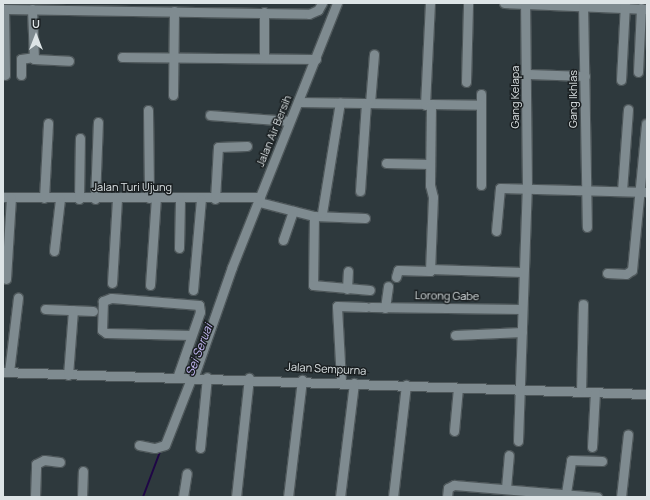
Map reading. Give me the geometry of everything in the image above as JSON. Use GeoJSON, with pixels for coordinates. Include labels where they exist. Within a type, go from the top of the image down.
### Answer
{"type":"FeatureCollection","features":[{"type":"Feature","properties":{"kind":"street"},"geometry":{"type":"LineString","coordinates":[[6,75],[3,9],[32,10],[74,6],[154,7],[174,11],[189,7],[268,9],[312,14],[322,3]]}},
{"type":"Feature","properties":{"kind":"street","name":"Jalan Air Bersih"},"geometry":{"type":"LineString","coordinates":[[139,445],[160,447],[194,373],[232,267],[260,200],[287,121],[298,102],[337,3]]}},
{"type":"Feature","properties":{"kind":"street"},"geometry":{"type":"LineString","coordinates":[[430,3],[428,105],[430,164],[434,197],[430,269]]}},
{"type":"Feature","properties":{"kind":"street"},"geometry":{"type":"LineString","coordinates":[[466,82],[468,3]]}},
{"type":"Feature","properties":{"kind":"street"},"geometry":{"type":"LineString","coordinates":[[504,3],[584,6],[625,5],[644,8],[638,72]]}},
{"type":"Feature","properties":{"kind":"street","name":"Gang Kelapa"},"geometry":{"type":"LineString","coordinates":[[518,440],[527,189],[528,74],[525,4]]}},
{"type":"Feature","properties":{"kind":"street"},"geometry":{"type":"LineString","coordinates":[[621,80],[625,5]]}},
{"type":"Feature","properties":{"kind":"street","name":"Gang Ikhlas"},"geometry":{"type":"LineString","coordinates":[[584,6],[587,227]]}},
{"type":"Feature","properties":{"kind":"street"},"geometry":{"type":"LineString","coordinates":[[264,58],[268,9]]}},
{"type":"Feature","properties":{"kind":"street"},"geometry":{"type":"LineString","coordinates":[[32,10],[33,57]]}},
{"type":"Feature","properties":{"kind":"street"},"geometry":{"type":"LineString","coordinates":[[173,95],[174,11]]}},
{"type":"Feature","properties":{"kind":"street"},"geometry":{"type":"LineString","coordinates":[[360,191],[374,54]]}},
{"type":"Feature","properties":{"kind":"street"},"geometry":{"type":"LineString","coordinates":[[122,57],[173,56],[316,59]]}},
{"type":"Feature","properties":{"kind":"street"},"geometry":{"type":"LineString","coordinates":[[21,75],[21,59],[33,57],[35,60],[69,61]]}},
{"type":"Feature","properties":{"kind":"street"},"geometry":{"type":"LineString","coordinates":[[528,74],[585,76]]}},
{"type":"Feature","properties":{"kind":"street"},"geometry":{"type":"LineString","coordinates":[[481,94],[481,185]]}},
{"type":"Feature","properties":{"kind":"street"},"geometry":{"type":"LineString","coordinates":[[298,102],[481,105]]}},
{"type":"Feature","properties":{"kind":"street"},"geometry":{"type":"LineString","coordinates":[[340,102],[317,215],[313,285],[370,290]]}},
{"type":"Feature","properties":{"kind":"street"},"geometry":{"type":"LineString","coordinates":[[622,191],[628,109]]}},
{"type":"Feature","properties":{"kind":"street"},"geometry":{"type":"LineString","coordinates":[[148,110],[152,198],[150,286]]}},
{"type":"Feature","properties":{"kind":"street"},"geometry":{"type":"LineString","coordinates":[[210,115],[287,121]]}},
{"type":"Feature","properties":{"kind":"street"},"geometry":{"type":"LineString","coordinates":[[95,199],[98,122]]}},
{"type":"Feature","properties":{"kind":"street"},"geometry":{"type":"LineString","coordinates":[[44,198],[48,123]]}},
{"type":"Feature","properties":{"kind":"street"},"geometry":{"type":"LineString","coordinates":[[607,273],[626,274],[632,270],[644,192],[646,124]]}},
{"type":"Feature","properties":{"kind":"street"},"geometry":{"type":"LineString","coordinates":[[79,199],[80,138]]}},
{"type":"Feature","properties":{"kind":"street"},"geometry":{"type":"LineString","coordinates":[[215,199],[218,147],[246,146]]}},
{"type":"Feature","properties":{"kind":"street"},"geometry":{"type":"LineString","coordinates":[[386,163],[430,164]]}},
{"type":"Feature","properties":{"kind":"street"},"geometry":{"type":"LineString","coordinates":[[496,231],[498,189],[586,189],[644,192]]}},
{"type":"Feature","properties":{"kind":"street"},"geometry":{"type":"LineString","coordinates":[[6,279],[7,198]]}},
{"type":"Feature","properties":{"kind":"street","name":"Jalan Turi Ujung"},"geometry":{"type":"LineString","coordinates":[[7,198],[260,200],[293,211],[317,215],[365,218]]}},
{"type":"Feature","properties":{"kind":"street"},"geometry":{"type":"LineString","coordinates":[[54,251],[60,199]]}},
{"type":"Feature","properties":{"kind":"street"},"geometry":{"type":"LineString","coordinates":[[112,283],[117,199]]}},
{"type":"Feature","properties":{"kind":"street"},"geometry":{"type":"LineString","coordinates":[[178,248],[180,199]]}},
{"type":"Feature","properties":{"kind":"street"},"geometry":{"type":"LineString","coordinates":[[193,290],[201,199]]}},
{"type":"Feature","properties":{"kind":"street"},"geometry":{"type":"LineString","coordinates":[[283,240],[293,211]]}},
{"type":"Feature","properties":{"kind":"street"},"geometry":{"type":"LineString","coordinates":[[396,277],[398,270],[428,272],[430,269],[523,272]]}},
{"type":"Feature","properties":{"kind":"street"},"geometry":{"type":"LineString","coordinates":[[347,289],[348,271]]}},
{"type":"Feature","properties":{"kind":"street"},"geometry":{"type":"LineString","coordinates":[[385,308],[388,286]]}},
{"type":"Feature","properties":{"kind":"street"},"geometry":{"type":"LineString","coordinates":[[6,372],[18,298]]}},
{"type":"Feature","properties":{"kind":"street"},"geometry":{"type":"LineString","coordinates":[[179,375],[190,335],[200,312],[196,303],[111,298],[103,302],[102,330],[106,333],[190,335]]}},
{"type":"Feature","properties":{"kind":"street"},"geometry":{"type":"LineString","coordinates":[[581,392],[583,304]]}},
{"type":"Feature","properties":{"kind":"street","name":"Lorong Gabe"},"geometry":{"type":"LineString","coordinates":[[341,381],[337,306],[385,308],[522,309]]}},
{"type":"Feature","properties":{"kind":"street"},"geometry":{"type":"LineString","coordinates":[[45,309],[93,311]]}},
{"type":"Feature","properties":{"kind":"street"},"geometry":{"type":"LineString","coordinates":[[68,375],[73,310]]}},
{"type":"Feature","properties":{"kind":"street"},"geometry":{"type":"LineString","coordinates":[[455,336],[522,332]]}},
{"type":"Feature","properties":{"kind":"street","name":"Jalan Sempurna"},"geometry":{"type":"LineString","coordinates":[[6,372],[68,375],[179,375],[194,373],[207,377],[341,381],[354,383],[458,388],[647,394]]}},
{"type":"Feature","properties":{"kind":"street"},"geometry":{"type":"LineString","coordinates":[[200,448],[207,377]]}},
{"type":"Feature","properties":{"kind":"street"},"geometry":{"type":"LineString","coordinates":[[236,497],[249,378]]}},
{"type":"Feature","properties":{"kind":"street"},"geometry":{"type":"LineString","coordinates":[[288,497],[302,380]]}},
{"type":"Feature","properties":{"kind":"street"},"geometry":{"type":"LineString","coordinates":[[340,497],[354,383]]}},
{"type":"Feature","properties":{"kind":"street"},"geometry":{"type":"LineString","coordinates":[[393,497],[406,385]]}},
{"type":"Feature","properties":{"kind":"street"},"geometry":{"type":"LineString","coordinates":[[454,430],[458,388]]}},
{"type":"Feature","properties":{"kind":"street"},"geometry":{"type":"LineString","coordinates":[[592,447],[595,392]]}},
{"type":"Feature","properties":{"kind":"street"},"geometry":{"type":"LineString","coordinates":[[621,497],[628,434]]}},
{"type":"Feature","properties":{"kind":"street"},"geometry":{"type":"LineString","coordinates":[[506,488],[509,455]]}},
{"type":"Feature","properties":{"kind":"street"},"geometry":{"type":"LineString","coordinates":[[35,497],[36,464],[44,460],[60,462]]}},
{"type":"Feature","properties":{"kind":"street"},"geometry":{"type":"LineString","coordinates":[[564,494],[571,460],[602,461]]}},
{"type":"Feature","properties":{"kind":"street"},"geometry":{"type":"LineString","coordinates":[[82,497],[83,471]]}},
{"type":"Feature","properties":{"kind":"street"},"geometry":{"type":"LineString","coordinates":[[184,497],[187,473]]}},
{"type":"Feature","properties":{"kind":"street"},"geometry":{"type":"LineString","coordinates":[[447,497],[452,485],[506,488],[598,497]]}},
{"type":"Feature","properties":{"kind":"waterway","name":"Sei Seruai"},"geometry":{"type":"LineString","coordinates":[[189,374],[206,329]]}},
{"type":"Feature","properties":{"kind":"waterway","name":"Sei Seruai"},"geometry":{"type":"LineString","coordinates":[[143,497],[161,449]]}}]}
